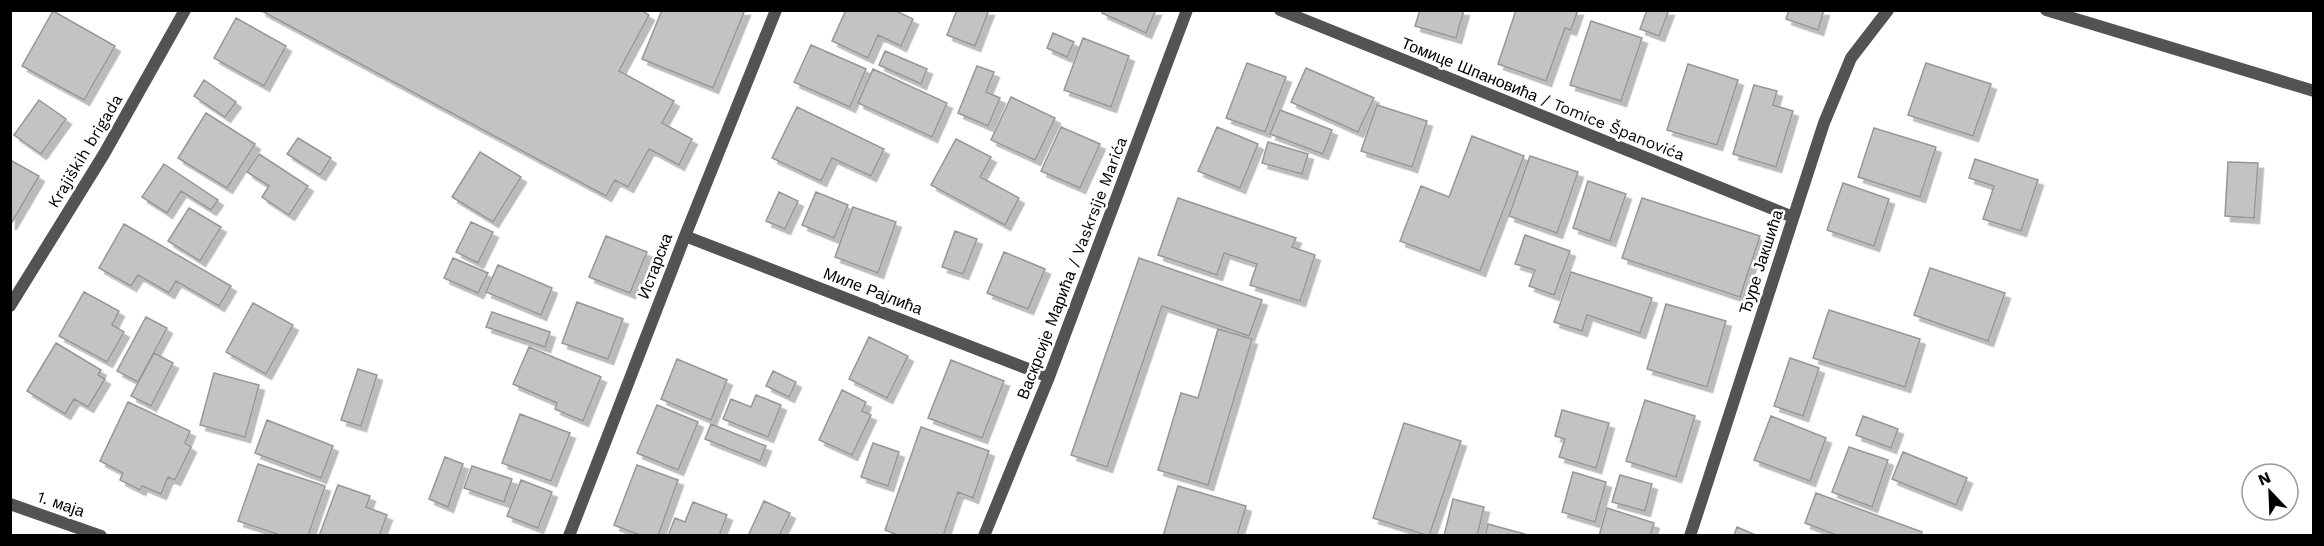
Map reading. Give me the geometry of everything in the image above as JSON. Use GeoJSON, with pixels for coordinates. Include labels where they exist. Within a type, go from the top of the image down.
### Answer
{"type":"FeatureCollection","features":[{"type":"Feature","properties":{"kind":"street","name":"Krajiških brigada"},"geometry":{"type":"LineString","coordinates":[[10,306],[104,154],[184,10]]}},
{"type":"Feature","properties":{"kind":"street","name":"Истарска"},"geometry":{"type":"LineString","coordinates":[[569,536],[685,236],[776,10]]}},
{"type":"Feature","properties":{"kind":"street","name":"Васкрсије Марића / Vaskrsije Marića"},"geometry":{"type":"LineString","coordinates":[[984,536],[1049,377],[1187,10]]}},
{"type":"Feature","properties":{"kind":"street","name":"Томице Шпановића / Tomice Španovića"},"geometry":{"type":"LineString","coordinates":[[1280,10],[1793,217]]}},
{"type":"Feature","properties":{"kind":"street","name":"Ђуре Јакшића"},"geometry":{"type":"LineString","coordinates":[[1690,536],[1824,123],[1851,58],[1888,10]]}},
{"type":"Feature","properties":{"kind":"street"},"geometry":{"type":"LineString","coordinates":[[2046,10],[2313,91]]}},
{"type":"Feature","properties":{"kind":"street","name":"Миле Рајлића"},"geometry":{"type":"LineString","coordinates":[[685,236],[1049,377]]}},
{"type":"Feature","properties":{"kind":"street","name":"1. маја"},"geometry":{"type":"LineString","coordinates":[[10,504],[101,536]]}},
{"type":"Feature","properties":{"kind":"building"},"geometry":{"type":"Polygon","coordinates":[[[260,10],[641,10],[649,15],[619,71],[674,101],[662,123],[692,139],[679,165],[649,149],[628,187],[615,180],[606,196],[260,10]]]}},
{"type":"Feature","properties":{"kind":"building"},"geometry":{"type":"Polygon","coordinates":[[[662,10],[745,10],[713,88],[642,59],[662,10]]]}},
{"type":"Feature","properties":{"kind":"building"},"geometry":{"type":"Polygon","coordinates":[[[846,10],[894,10],[913,19],[901,46],[878,35],[868,58],[832,41],[846,10]]]}},
{"type":"Feature","properties":{"kind":"building"},"geometry":{"type":"Polygon","coordinates":[[[957,10],[989,10],[975,46],[947,35],[957,10]]]}},
{"type":"Feature","properties":{"kind":"building"},"geometry":{"type":"Polygon","coordinates":[[[1103,10],[1156,10],[1146,33],[1102,13],[1103,10]]]}},
{"type":"Feature","properties":{"kind":"building"},"geometry":{"type":"Polygon","coordinates":[[[1420,10],[1464,10],[1456,38],[1415,26],[1420,10]]]}},
{"type":"Feature","properties":{"kind":"building"},"geometry":{"type":"Polygon","coordinates":[[[1516,10],[1578,10],[1571,30],[1565,28],[1546,81],[1498,64],[1516,10]]]}},
{"type":"Feature","properties":{"kind":"building"},"geometry":{"type":"Polygon","coordinates":[[[1647,10],[1669,10],[1659,36],[1640,29],[1647,10]]]}},
{"type":"Feature","properties":{"kind":"building"},"geometry":{"type":"Polygon","coordinates":[[[1789,10],[1824,10],[1818,30],[1786,19],[1789,10]]]}},
{"type":"Feature","properties":{"kind":"building"},"geometry":{"type":"Polygon","coordinates":[[[53,11],[115,46],[84,100],[22,66],[53,11]]]}},
{"type":"Feature","properties":{"kind":"building"},"geometry":{"type":"Polygon","coordinates":[[[236,18],[286,46],[264,86],[214,58],[236,18]]]}},
{"type":"Feature","properties":{"kind":"building"},"geometry":{"type":"Polygon","coordinates":[[[1591,21],[1642,38],[1621,101],[1570,85],[1591,21]]]}},
{"type":"Feature","properties":{"kind":"building"},"geometry":{"type":"Polygon","coordinates":[[[1053,33],[1074,42],[1067,57],[1047,48],[1053,33]]]}},
{"type":"Feature","properties":{"kind":"building"},"geometry":{"type":"Polygon","coordinates":[[[1083,38],[1129,56],[1111,107],[1064,90],[1083,38]]]}},
{"type":"Feature","properties":{"kind":"building"},"geometry":{"type":"Polygon","coordinates":[[[811,45],[866,69],[850,107],[794,82],[811,45]]]}},
{"type":"Feature","properties":{"kind":"building"},"geometry":{"type":"Polygon","coordinates":[[[885,51],[927,69],[921,84],[879,65],[885,51]]]}},
{"type":"Feature","properties":{"kind":"building"},"geometry":{"type":"Polygon","coordinates":[[[1247,63],[1286,77],[1265,132],[1226,118],[1247,63]]]}},
{"type":"Feature","properties":{"kind":"building"},"geometry":{"type":"Polygon","coordinates":[[[1926,63],[1991,84],[1973,136],[1908,115],[1926,63]]]}},
{"type":"Feature","properties":{"kind":"building"},"geometry":{"type":"Polygon","coordinates":[[[1688,64],[1738,80],[1717,145],[1667,130],[1688,64]]]}},
{"type":"Feature","properties":{"kind":"building"},"geometry":{"type":"Polygon","coordinates":[[[977,66],[994,72],[986,92],[1000,98],[988,126],[958,113],[977,66]]]}},
{"type":"Feature","properties":{"kind":"building"},"geometry":{"type":"Polygon","coordinates":[[[1306,68],[1374,98],[1358,132],[1291,102],[1306,68]]]}},
{"type":"Feature","properties":{"kind":"building"},"geometry":{"type":"Polygon","coordinates":[[[873,69],[947,103],[932,137],[858,103],[873,69]]]}},
{"type":"Feature","properties":{"kind":"building"},"geometry":{"type":"Polygon","coordinates":[[[204,80],[236,102],[225,117],[194,96],[204,80]]]}},
{"type":"Feature","properties":{"kind":"building"},"geometry":{"type":"Polygon","coordinates":[[[1754,85],[1777,91],[1773,105],[1793,111],[1776,167],[1733,154],[1754,85]]]}},
{"type":"Feature","properties":{"kind":"building"},"geometry":{"type":"Polygon","coordinates":[[[1011,97],[1055,118],[1035,160],[991,140],[1011,97]]]}},
{"type":"Feature","properties":{"kind":"building"},"geometry":{"type":"Polygon","coordinates":[[[39,100],[66,119],[41,154],[14,135],[39,100]]]}},
{"type":"Feature","properties":{"kind":"building"},"geometry":{"type":"Polygon","coordinates":[[[1377,105],[1427,121],[1412,167],[1361,151],[1377,105]]]}},
{"type":"Feature","properties":{"kind":"building"},"geometry":{"type":"Polygon","coordinates":[[[797,107],[884,149],[871,176],[832,158],[821,181],[772,158],[797,107]]]}},
{"type":"Feature","properties":{"kind":"building"},"geometry":{"type":"Polygon","coordinates":[[[1280,110],[1332,130],[1323,154],[1270,134],[1280,110]]]}},
{"type":"Feature","properties":{"kind":"building"},"geometry":{"type":"Polygon","coordinates":[[[206,113],[255,144],[227,188],[178,158],[206,113]]]}},
{"type":"Feature","properties":{"kind":"building"},"geometry":{"type":"Polygon","coordinates":[[[1061,127],[1100,144],[1080,188],[1041,171],[1061,127]]]}},
{"type":"Feature","properties":{"kind":"building"},"geometry":{"type":"Polygon","coordinates":[[[1217,127],[1258,144],[1240,188],[1198,171],[1217,127]]]}},
{"type":"Feature","properties":{"kind":"building"},"geometry":{"type":"Polygon","coordinates":[[[1874,128],[1936,147],[1920,197],[1858,177],[1874,128]]]}},
{"type":"Feature","properties":{"kind":"building"},"geometry":{"type":"Polygon","coordinates":[[[1472,136],[1524,156],[1480,271],[1400,241],[1421,186],[1449,197],[1472,136]]]}},
{"type":"Feature","properties":{"kind":"building"},"geometry":{"type":"Polygon","coordinates":[[[298,138],[331,158],[320,175],[287,154],[298,138]]]}},
{"type":"Feature","properties":{"kind":"building"},"geometry":{"type":"Polygon","coordinates":[[[956,139],[991,157],[980,177],[1019,198],[1005,225],[931,185],[956,139]]]}},
{"type":"Feature","properties":{"kind":"building"},"geometry":{"type":"Polygon","coordinates":[[[1268,142],[1308,154],[1302,174],[1262,163],[1268,142]]]}},
{"type":"Feature","properties":{"kind":"building"},"geometry":{"type":"Polygon","coordinates":[[[480,152],[521,177],[493,222],[452,197],[480,152]]]}},
{"type":"Feature","properties":{"kind":"building"},"geometry":{"type":"Polygon","coordinates":[[[259,154],[308,186],[289,215],[262,197],[269,186],[247,172],[259,154]]]}},
{"type":"Feature","properties":{"kind":"building"},"geometry":{"type":"Polygon","coordinates":[[[1530,156],[1578,172],[1557,233],[1509,216],[1530,156]]]}},
{"type":"Feature","properties":{"kind":"building"},"geometry":{"type":"Polygon","coordinates":[[[1975,159],[2038,180],[2021,231],[1983,219],[1994,186],[1969,178],[1975,159]]]}},
{"type":"Feature","properties":{"kind":"building"},"geometry":{"type":"Polygon","coordinates":[[[10,160],[39,176],[11,224],[10,224],[10,160]]]}},
{"type":"Feature","properties":{"kind":"building"},"geometry":{"type":"Polygon","coordinates":[[[2228,162],[2258,163],[2254,218],[2225,216],[2228,162]]]}},
{"type":"Feature","properties":{"kind":"building"},"geometry":{"type":"Polygon","coordinates":[[[164,164],[218,200],[211,210],[181,191],[167,213],[142,197],[164,164]]]}},
{"type":"Feature","properties":{"kind":"building"},"geometry":{"type":"Polygon","coordinates":[[[1588,181],[1626,194],[1610,241],[1573,228],[1588,181]]]}},
{"type":"Feature","properties":{"kind":"building"},"geometry":{"type":"Polygon","coordinates":[[[1843,183],[1889,199],[1874,246],[1827,230],[1843,183]]]}},
{"type":"Feature","properties":{"kind":"building"},"geometry":{"type":"Polygon","coordinates":[[[779,192],[798,201],[785,229],[766,221],[779,192]]]}},
{"type":"Feature","properties":{"kind":"building"},"geometry":{"type":"Polygon","coordinates":[[[816,192],[848,205],[834,238],[802,225],[816,192]]]}},
{"type":"Feature","properties":{"kind":"building"},"geometry":{"type":"Polygon","coordinates":[[[1178,198],[1296,238],[1292,247],[1315,255],[1300,301],[1250,285],[1257,264],[1224,253],[1217,275],[1158,255],[1178,198]]]}},
{"type":"Feature","properties":{"kind":"building"},"geometry":{"type":"Polygon","coordinates":[[[1642,198],[1760,236],[1740,297],[1622,258],[1642,198]]]}},
{"type":"Feature","properties":{"kind":"building"},"geometry":{"type":"Polygon","coordinates":[[[853,207],[896,222],[878,273],[835,257],[853,207]]]}},
{"type":"Feature","properties":{"kind":"building"},"geometry":{"type":"Polygon","coordinates":[[[189,208],[221,227],[200,261],[168,241],[189,208]]]}},
{"type":"Feature","properties":{"kind":"building"},"geometry":{"type":"Polygon","coordinates":[[[471,222],[493,232],[478,263],[456,252],[471,222]]]}},
{"type":"Feature","properties":{"kind":"building"},"geometry":{"type":"Polygon","coordinates":[[[124,224],[231,286],[219,306],[176,281],[169,293],[138,275],[131,286],[99,268],[124,224]]]}},
{"type":"Feature","properties":{"kind":"building"},"geometry":{"type":"Polygon","coordinates":[[[955,231],[977,239],[963,274],[942,267],[955,231]]]}},
{"type":"Feature","properties":{"kind":"building"},"geometry":{"type":"Polygon","coordinates":[[[1525,235],[1570,251],[1554,295],[1529,286],[1535,270],[1515,264],[1525,235]]]}},
{"type":"Feature","properties":{"kind":"building"},"geometry":{"type":"Polygon","coordinates":[[[606,236],[647,252],[630,293],[589,277],[606,236]]]}},
{"type":"Feature","properties":{"kind":"building"},"geometry":{"type":"Polygon","coordinates":[[[1004,252],[1045,269],[1028,309],[987,293],[1004,252]]]}},
{"type":"Feature","properties":{"kind":"building"},"geometry":{"type":"Polygon","coordinates":[[[453,258],[488,273],[478,293],[444,278],[453,258]]]}},
{"type":"Feature","properties":{"kind":"building"},"geometry":{"type":"Polygon","coordinates":[[[1139,258],[1262,300],[1249,336],[1162,306],[1107,467],[1071,455],[1139,258]]]}},
{"type":"Feature","properties":{"kind":"building"},"geometry":{"type":"Polygon","coordinates":[[[498,265],[552,288],[541,315],[486,292],[498,265]]]}},
{"type":"Feature","properties":{"kind":"building"},"geometry":{"type":"Polygon","coordinates":[[[1930,268],[2005,293],[1988,341],[1914,315],[1930,268]]]}},
{"type":"Feature","properties":{"kind":"building"},"geometry":{"type":"Polygon","coordinates":[[[1571,272],[1652,298],[1640,333],[1587,315],[1582,331],[1554,322],[1571,272]]]}},
{"type":"Feature","properties":{"kind":"building"},"geometry":{"type":"Polygon","coordinates":[[[84,292],[119,311],[112,325],[124,332],[107,362],[59,336],[84,292]]]}},
{"type":"Feature","properties":{"kind":"building"},"geometry":{"type":"Polygon","coordinates":[[[577,302],[623,319],[608,359],[562,343],[577,302]]]}},
{"type":"Feature","properties":{"kind":"building"},"geometry":{"type":"Polygon","coordinates":[[[253,303],[293,325],[266,374],[226,352],[253,303]]]}},
{"type":"Feature","properties":{"kind":"building"},"geometry":{"type":"Polygon","coordinates":[[[1666,304],[1726,321],[1707,387],[1647,369],[1666,304]]]}},
{"type":"Feature","properties":{"kind":"building"},"geometry":{"type":"Polygon","coordinates":[[[1829,310],[1920,339],[1905,387],[1813,358],[1829,310]]]}},
{"type":"Feature","properties":{"kind":"building"},"geometry":{"type":"Polygon","coordinates":[[[492,312],[550,332],[545,347],[486,327],[492,312]]]}},
{"type":"Feature","properties":{"kind":"building"},"geometry":{"type":"Polygon","coordinates":[[[146,317],[167,328],[138,382],[117,371],[146,317]]]}},
{"type":"Feature","properties":{"kind":"building"},"geometry":{"type":"Polygon","coordinates":[[[1218,329],[1252,339],[1208,485],[1158,470],[1181,393],[1198,398],[1218,329]]]}},
{"type":"Feature","properties":{"kind":"building"},"geometry":{"type":"Polygon","coordinates":[[[869,337],[908,356],[887,398],[849,379],[869,337]]]}},
{"type":"Feature","properties":{"kind":"building"},"geometry":{"type":"Polygon","coordinates":[[[56,343],[101,370],[98,375],[105,379],[88,407],[74,399],[65,414],[27,391],[56,343]]]}},
{"type":"Feature","properties":{"kind":"building"},"geometry":{"type":"Polygon","coordinates":[[[529,347],[601,377],[583,421],[555,409],[557,403],[513,384],[529,347]]]}},
{"type":"Feature","properties":{"kind":"building"},"geometry":{"type":"Polygon","coordinates":[[[154,353],[173,363],[151,406],[131,396],[154,353]]]}},
{"type":"Feature","properties":{"kind":"building"},"geometry":{"type":"Polygon","coordinates":[[[1790,358],[1819,368],[1803,416],[1774,406],[1790,358]]]}},
{"type":"Feature","properties":{"kind":"building"},"geometry":{"type":"Polygon","coordinates":[[[677,359],[727,380],[711,420],[661,399],[677,359]]]}},
{"type":"Feature","properties":{"kind":"building"},"geometry":{"type":"Polygon","coordinates":[[[951,360],[1004,381],[982,438],[928,418],[951,360]]]}},
{"type":"Feature","properties":{"kind":"building"},"geometry":{"type":"Polygon","coordinates":[[[358,369],[377,375],[361,426],[341,420],[358,369]]]}},
{"type":"Feature","properties":{"kind":"building"},"geometry":{"type":"Polygon","coordinates":[[[773,371],[796,382],[789,397],[766,386],[773,371]]]}},
{"type":"Feature","properties":{"kind":"building"},"geometry":{"type":"Polygon","coordinates":[[[214,373],[259,385],[245,437],[200,425],[214,373]]]}},
{"type":"Feature","properties":{"kind":"building"},"geometry":{"type":"Polygon","coordinates":[[[842,390],[866,402],[862,411],[871,415],[852,455],[819,440],[842,390]]]}},
{"type":"Feature","properties":{"kind":"building"},"geometry":{"type":"Polygon","coordinates":[[[756,395],[781,405],[768,437],[723,419],[731,399],[751,407],[756,395]]]}},
{"type":"Feature","properties":{"kind":"building"},"geometry":{"type":"Polygon","coordinates":[[[1645,400],[1695,416],[1676,477],[1626,461],[1645,400]]]}},
{"type":"Feature","properties":{"kind":"building"},"geometry":{"type":"Polygon","coordinates":[[[128,402],[190,431],[185,443],[191,447],[175,480],[168,477],[161,494],[142,486],[140,490],[120,480],[123,473],[100,461],[128,402]]]}},
{"type":"Feature","properties":{"kind":"building"},"geometry":{"type":"Polygon","coordinates":[[[657,405],[698,422],[678,470],[637,453],[657,405]]]}},
{"type":"Feature","properties":{"kind":"building"},"geometry":{"type":"Polygon","coordinates":[[[1562,410],[1609,423],[1596,468],[1559,457],[1565,439],[1555,436],[1562,410]]]}},
{"type":"Feature","properties":{"kind":"building"},"geometry":{"type":"Polygon","coordinates":[[[520,414],[570,433],[551,481],[502,463],[520,414]]]}},
{"type":"Feature","properties":{"kind":"building"},"geometry":{"type":"Polygon","coordinates":[[[1771,416],[1826,438],[1810,481],[1754,460],[1771,416]]]}},
{"type":"Feature","properties":{"kind":"building"},"geometry":{"type":"Polygon","coordinates":[[[1863,416],[1898,429],[1891,448],[1856,435],[1863,416]]]}},
{"type":"Feature","properties":{"kind":"building"},"geometry":{"type":"Polygon","coordinates":[[[267,420],[333,446],[321,478],[255,453],[267,420]]]}},
{"type":"Feature","properties":{"kind":"building"},"geometry":{"type":"Polygon","coordinates":[[[1404,423],[1461,441],[1429,536],[1373,518],[1404,423]]]}},
{"type":"Feature","properties":{"kind":"building"},"geometry":{"type":"Polygon","coordinates":[[[711,424],[766,446],[760,461],[705,439],[711,424]]]}},
{"type":"Feature","properties":{"kind":"building"},"geometry":{"type":"Polygon","coordinates":[[[921,427],[989,451],[973,498],[958,492],[943,536],[901,536],[885,530],[921,427]]]}},
{"type":"Feature","properties":{"kind":"building"},"geometry":{"type":"Polygon","coordinates":[[[873,443],[899,452],[888,486],[861,477],[873,443]]]}},
{"type":"Feature","properties":{"kind":"building"},"geometry":{"type":"Polygon","coordinates":[[[1849,447],[1888,460],[1872,507],[1832,492],[1849,447]]]}},
{"type":"Feature","properties":{"kind":"building"},"geometry":{"type":"Polygon","coordinates":[[[1903,452],[1967,478],[1956,505],[1892,479],[1903,452]]]}},
{"type":"Feature","properties":{"kind":"building"},"geometry":{"type":"Polygon","coordinates":[[[445,457],[463,464],[448,507],[429,499],[445,457]]]}},
{"type":"Feature","properties":{"kind":"building"},"geometry":{"type":"Polygon","coordinates":[[[258,464],[325,486],[308,536],[283,536],[238,521],[258,464]]]}},
{"type":"Feature","properties":{"kind":"building"},"geometry":{"type":"Polygon","coordinates":[[[637,465],[678,480],[658,536],[642,536],[614,525],[637,465]]]}},
{"type":"Feature","properties":{"kind":"building"},"geometry":{"type":"Polygon","coordinates":[[[472,466],[512,479],[504,502],[464,488],[472,466]]]}},
{"type":"Feature","properties":{"kind":"building"},"geometry":{"type":"Polygon","coordinates":[[[1573,472],[1606,482],[1595,522],[1562,512],[1573,472]]]}},
{"type":"Feature","properties":{"kind":"building"},"geometry":{"type":"Polygon","coordinates":[[[1620,475],[1652,484],[1645,511],[1612,502],[1620,475]]]}},
{"type":"Feature","properties":{"kind":"building"},"geometry":{"type":"Polygon","coordinates":[[[521,480],[552,492],[538,528],[507,516],[521,480]]]}},
{"type":"Feature","properties":{"kind":"building"},"geometry":{"type":"Polygon","coordinates":[[[338,485],[370,496],[366,507],[387,515],[379,536],[319,536],[338,485]]]}},
{"type":"Feature","properties":{"kind":"building"},"geometry":{"type":"Polygon","coordinates":[[[1178,486],[1246,506],[1237,536],[1163,536],[1178,486]]]}},
{"type":"Feature","properties":{"kind":"building"},"geometry":{"type":"Polygon","coordinates":[[[1816,493],[1922,532],[1921,536],[1839,536],[1805,523],[1816,493]]]}},
{"type":"Feature","properties":{"kind":"building"},"geometry":{"type":"Polygon","coordinates":[[[1453,499],[1484,507],[1477,536],[1444,536],[1453,499]]]}},
{"type":"Feature","properties":{"kind":"building"},"geometry":{"type":"Polygon","coordinates":[[[764,501],[790,513],[779,536],[748,536],[764,501]]]}},
{"type":"Feature","properties":{"kind":"building"},"geometry":{"type":"Polygon","coordinates":[[[693,502],[727,515],[719,536],[668,536],[675,518],[685,522],[693,502]]]}},
{"type":"Feature","properties":{"kind":"building"},"geometry":{"type":"Polygon","coordinates":[[[1607,508],[1654,523],[1650,536],[1599,536],[1607,508]]]}},
{"type":"Feature","properties":{"kind":"building"},"geometry":{"type":"Polygon","coordinates":[[[1488,524],[1532,536],[1485,536],[1488,524]]]}},
{"type":"Feature","properties":{"kind":"building"},"geometry":{"type":"Polygon","coordinates":[[[1737,527],[1758,536],[1734,536],[1737,527]]]}}]}
